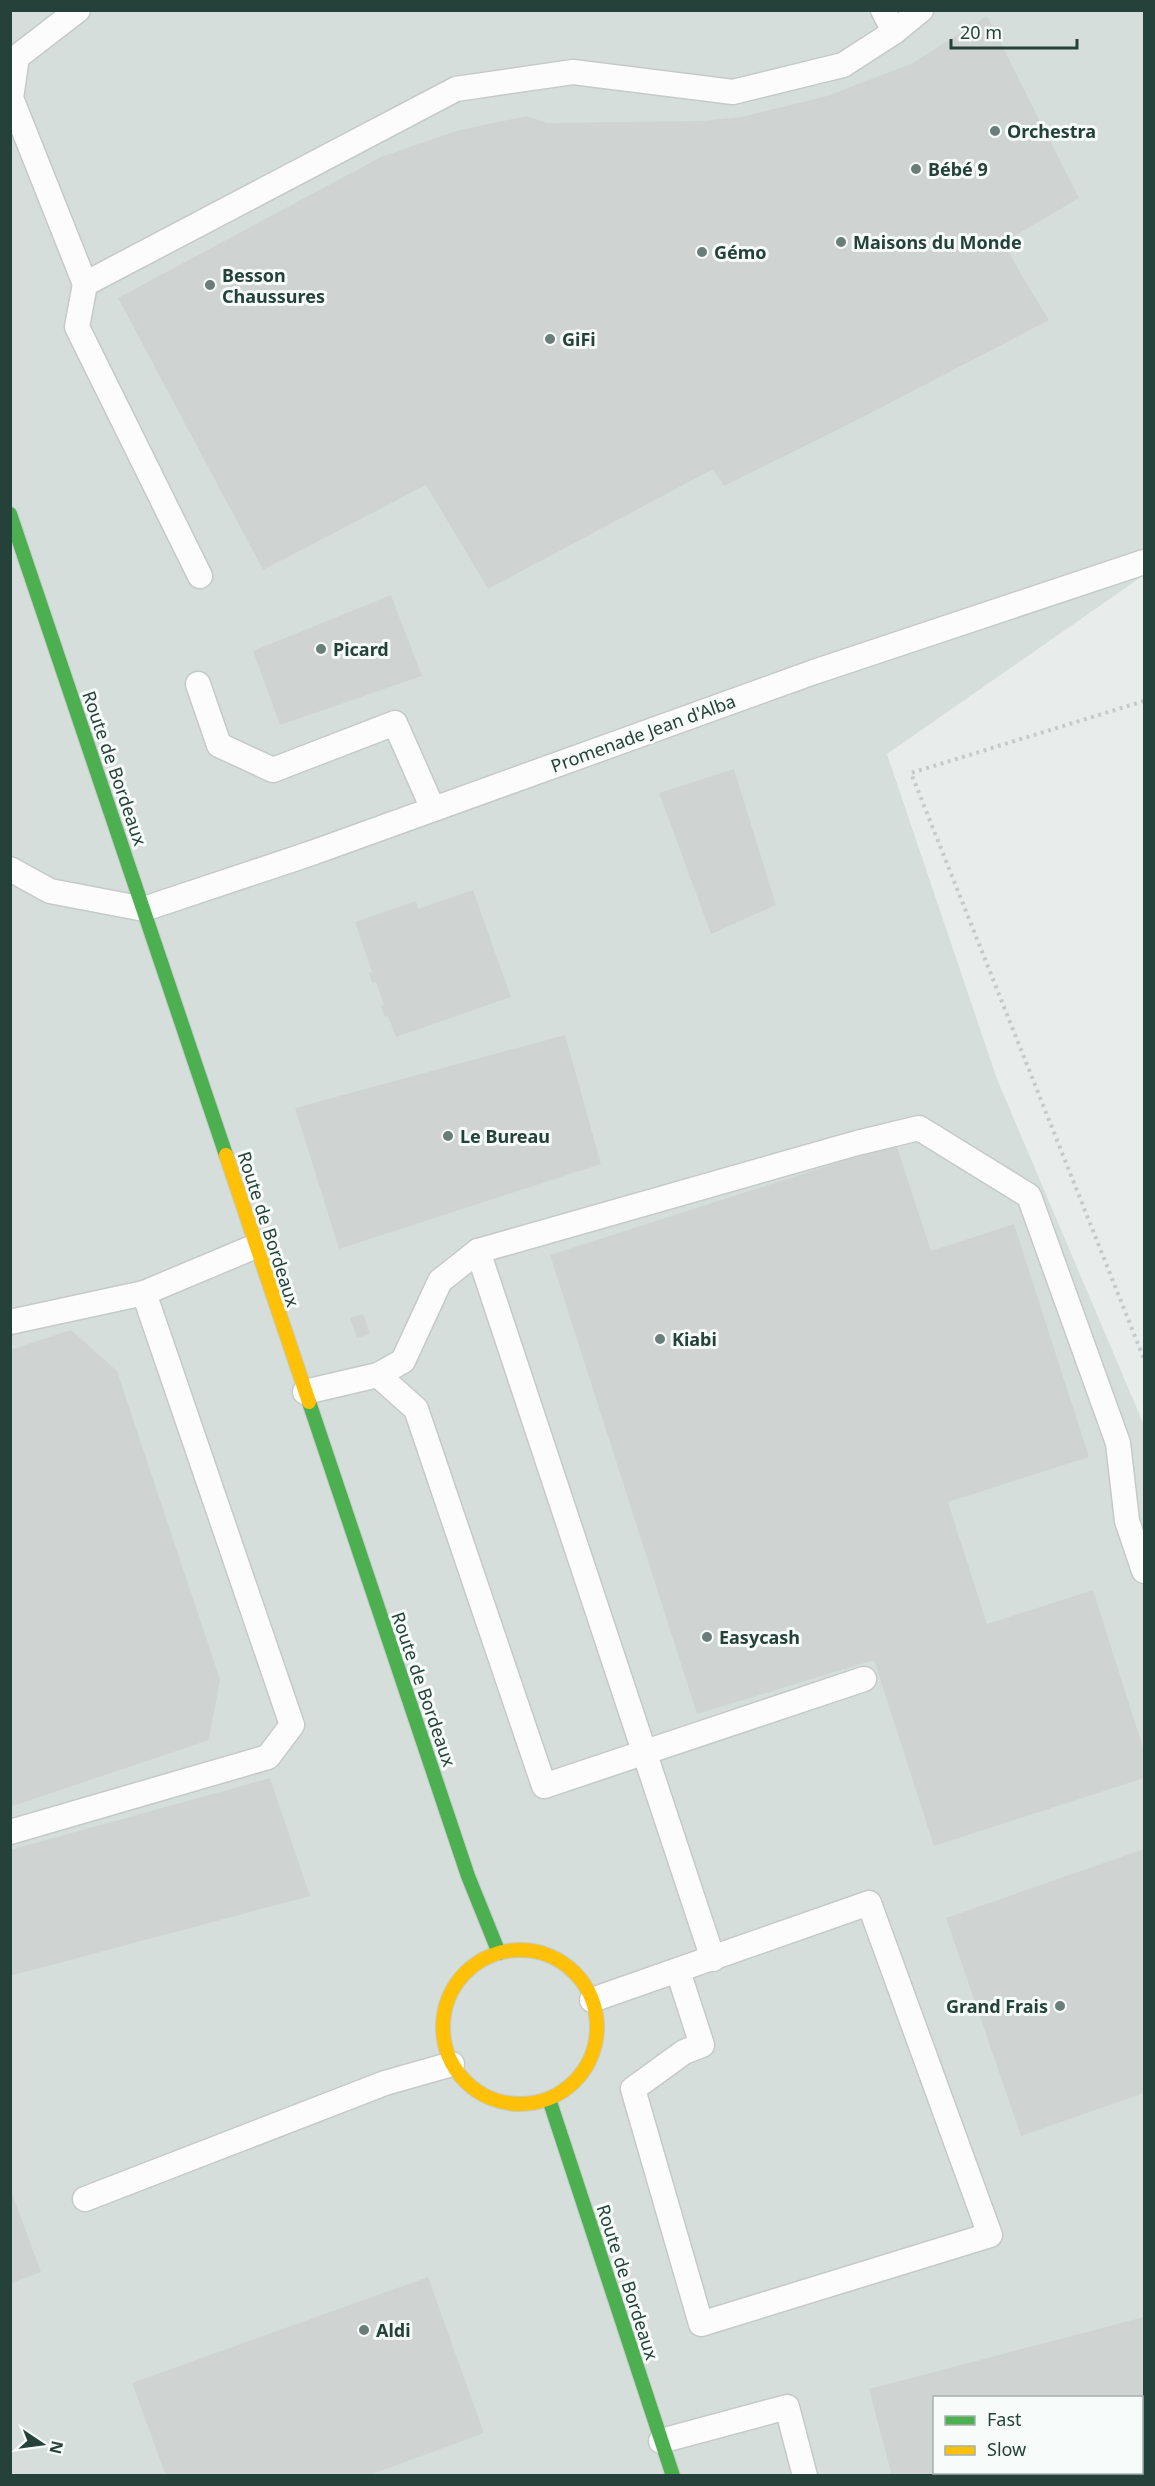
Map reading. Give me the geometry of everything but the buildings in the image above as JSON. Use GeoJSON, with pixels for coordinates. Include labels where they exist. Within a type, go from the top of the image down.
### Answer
{"type":"FeatureCollection","features":[{"type":"Feature","properties":{"kind":"main road","name":"Route de Bordeaux"},"geometry":{"type":"LineString","coordinates":[[10,514],[468,1876],[499,1953]]}},
{"type":"Feature","properties":{"kind":"main road"},"geometry":{"type":"LineString","coordinates":[[522,1950],[544,1954],[564,1964],[580,1980],[592,2000],[597,2023],[594,2047],[585,2069],[569,2087],[549,2099],[527,2105],[505,2104],[484,2096],[465,2082],[452,2064],[444,2043],[443,2020],[448,1997],[461,1978],[478,1962],[499,1953],[522,1950]]}},
{"type":"Feature","properties":{"kind":"main road","name":"Route de Bordeaux"},"geometry":{"type":"LineString","coordinates":[[549,2099],[673,2475]]}},
{"type":"Feature","properties":{"kind":"lane"},"geometry":{"type":"LineString","coordinates":[[78,10],[17,57],[11,98],[85,284],[77,327],[200,576]]}},
{"type":"Feature","properties":{"kind":"lane"},"geometry":{"type":"LineString","coordinates":[[883,10],[894,32]]}},
{"type":"Feature","properties":{"kind":"lane"},"geometry":{"type":"LineString","coordinates":[[85,284],[456,89],[573,72],[733,92],[843,65],[894,32],[921,10]]}},
{"type":"Feature","properties":{"kind":"lane","name":"Promenade Jean d'Alba"},"geometry":{"type":"LineString","coordinates":[[144,909],[309,854],[814,672],[1144,562]]}},
{"type":"Feature","properties":{"kind":"lane"},"geometry":{"type":"LineString","coordinates":[[198,684],[219,745],[273,770],[395,723],[433,809]]}},
{"type":"Feature","properties":{"kind":"lane"},"geometry":{"type":"LineString","coordinates":[[10,869],[50,891],[144,909]]}},
{"type":"Feature","properties":{"kind":"lane"},"geometry":{"type":"LineString","coordinates":[[305,1392],[378,1375],[403,1361],[440,1281],[478,1251],[877,1137],[919,1128],[1029,1196],[1118,1443],[1127,1521],[1144,1571]]}},
{"type":"Feature","properties":{"kind":"lane"},"geometry":{"type":"LineString","coordinates":[[10,1322],[144,1293],[256,1246]]}},
{"type":"Feature","properties":{"kind":"lane"},"geometry":{"type":"LineString","coordinates":[[478,1251],[712,1959]]}},
{"type":"Feature","properties":{"kind":"lane"},"geometry":{"type":"LineString","coordinates":[[10,1832],[268,1757],[292,1725],[144,1293]]}},
{"type":"Feature","properties":{"kind":"lane"},"geometry":{"type":"LineString","coordinates":[[378,1375],[416,1409],[544,1786],[864,1679]]}},
{"type":"Feature","properties":{"kind":"lane"},"geometry":{"type":"LineString","coordinates":[[592,2000],[869,1904],[990,2235],[701,2324],[633,2089],[684,2052],[702,2045],[678,1971]]}},
{"type":"Feature","properties":{"kind":"lane"},"geometry":{"type":"LineString","coordinates":[[85,2199],[385,2083],[452,2064]]}},
{"type":"Feature","properties":{"kind":"lane"},"geometry":{"type":"LineString","coordinates":[[661,2441],[787,2407],[805,2475]]}},
{"type":"Feature","properties":{"kind":"path"},"geometry":{"type":"LineString","coordinates":[[1144,701],[911,773],[1144,1359]]}},
{"type":"Feature","properties":{"kind":"shaded area"},"geometry":{"type":"Polygon","coordinates":[[[11,11],[1144,11],[1144,575],[887,754],[997,1079],[1144,1425],[1144,2475],[11,2476],[11,11]]]}},
{"type":"Feature","properties":{"kind":"traffic: fast"},"geometry":{"type":"LineString","coordinates":[[10,514],[226,1155]]}},
{"type":"Feature","properties":{"kind":"traffic: fast"},"geometry":{"type":"LineString","coordinates":[[309,1402],[468,1876],[499,1953]]}},
{"type":"Feature","properties":{"kind":"traffic: fast"},"geometry":{"type":"LineString","coordinates":[[549,2099],[673,2476]]}},
{"type":"Feature","properties":{"kind":"traffic: slow"},"geometry":{"type":"LineString","coordinates":[[226,1155],[309,1402]]}},
{"type":"Feature","properties":{"kind":"traffic: slow"},"geometry":{"type":"LineString","coordinates":[[520,1950],[549,1956],[563,1963],[574,1973],[584,1984],[591,1998],[597,2027],[591,2056],[584,2070],[574,2081],[563,2091],[549,2098],[520,2104],[491,2098],[477,2091],[466,2081],[456,2070],[449,2056],[443,2027],[449,1998],[456,1984],[466,1973],[477,1963],[491,1956],[520,1950]]}},
{"type":"Feature","properties":{"kind":"place","name":"Orchestra"},"geometry":{"type":"Point","coordinates":[995,131]}},
{"type":"Feature","properties":{"kind":"place","name":"Bébé 9"},"geometry":{"type":"Point","coordinates":[916,169]}},
{"type":"Feature","properties":{"kind":"place","name":"Maisons du Monde"},"geometry":{"type":"Point","coordinates":[841,242]}},
{"type":"Feature","properties":{"kind":"place","name":"Gémo"},"geometry":{"type":"Point","coordinates":[702,252]}},
{"type":"Feature","properties":{"kind":"place","name":"Besson Chaussures"},"geometry":{"type":"Point","coordinates":[210,285]}},
{"type":"Feature","properties":{"kind":"place","name":"GiFi"},"geometry":{"type":"Point","coordinates":[550,339]}},
{"type":"Feature","properties":{"kind":"place","name":"Picard"},"geometry":{"type":"Point","coordinates":[321,649]}},
{"type":"Feature","properties":{"kind":"place","name":"Le Bureau"},"geometry":{"type":"Point","coordinates":[448,1136]}},
{"type":"Feature","properties":{"kind":"place","name":"Kiabi"},"geometry":{"type":"Point","coordinates":[660,1339]}},
{"type":"Feature","properties":{"kind":"place","name":"Easycash"},"geometry":{"type":"Point","coordinates":[707,1637]}},
{"type":"Feature","properties":{"kind":"place","name":"Grand Frais"},"geometry":{"type":"Point","coordinates":[1060,2006]}},
{"type":"Feature","properties":{"kind":"place","name":"Aldi"},"geometry":{"type":"Point","coordinates":[364,2330]}}]}
